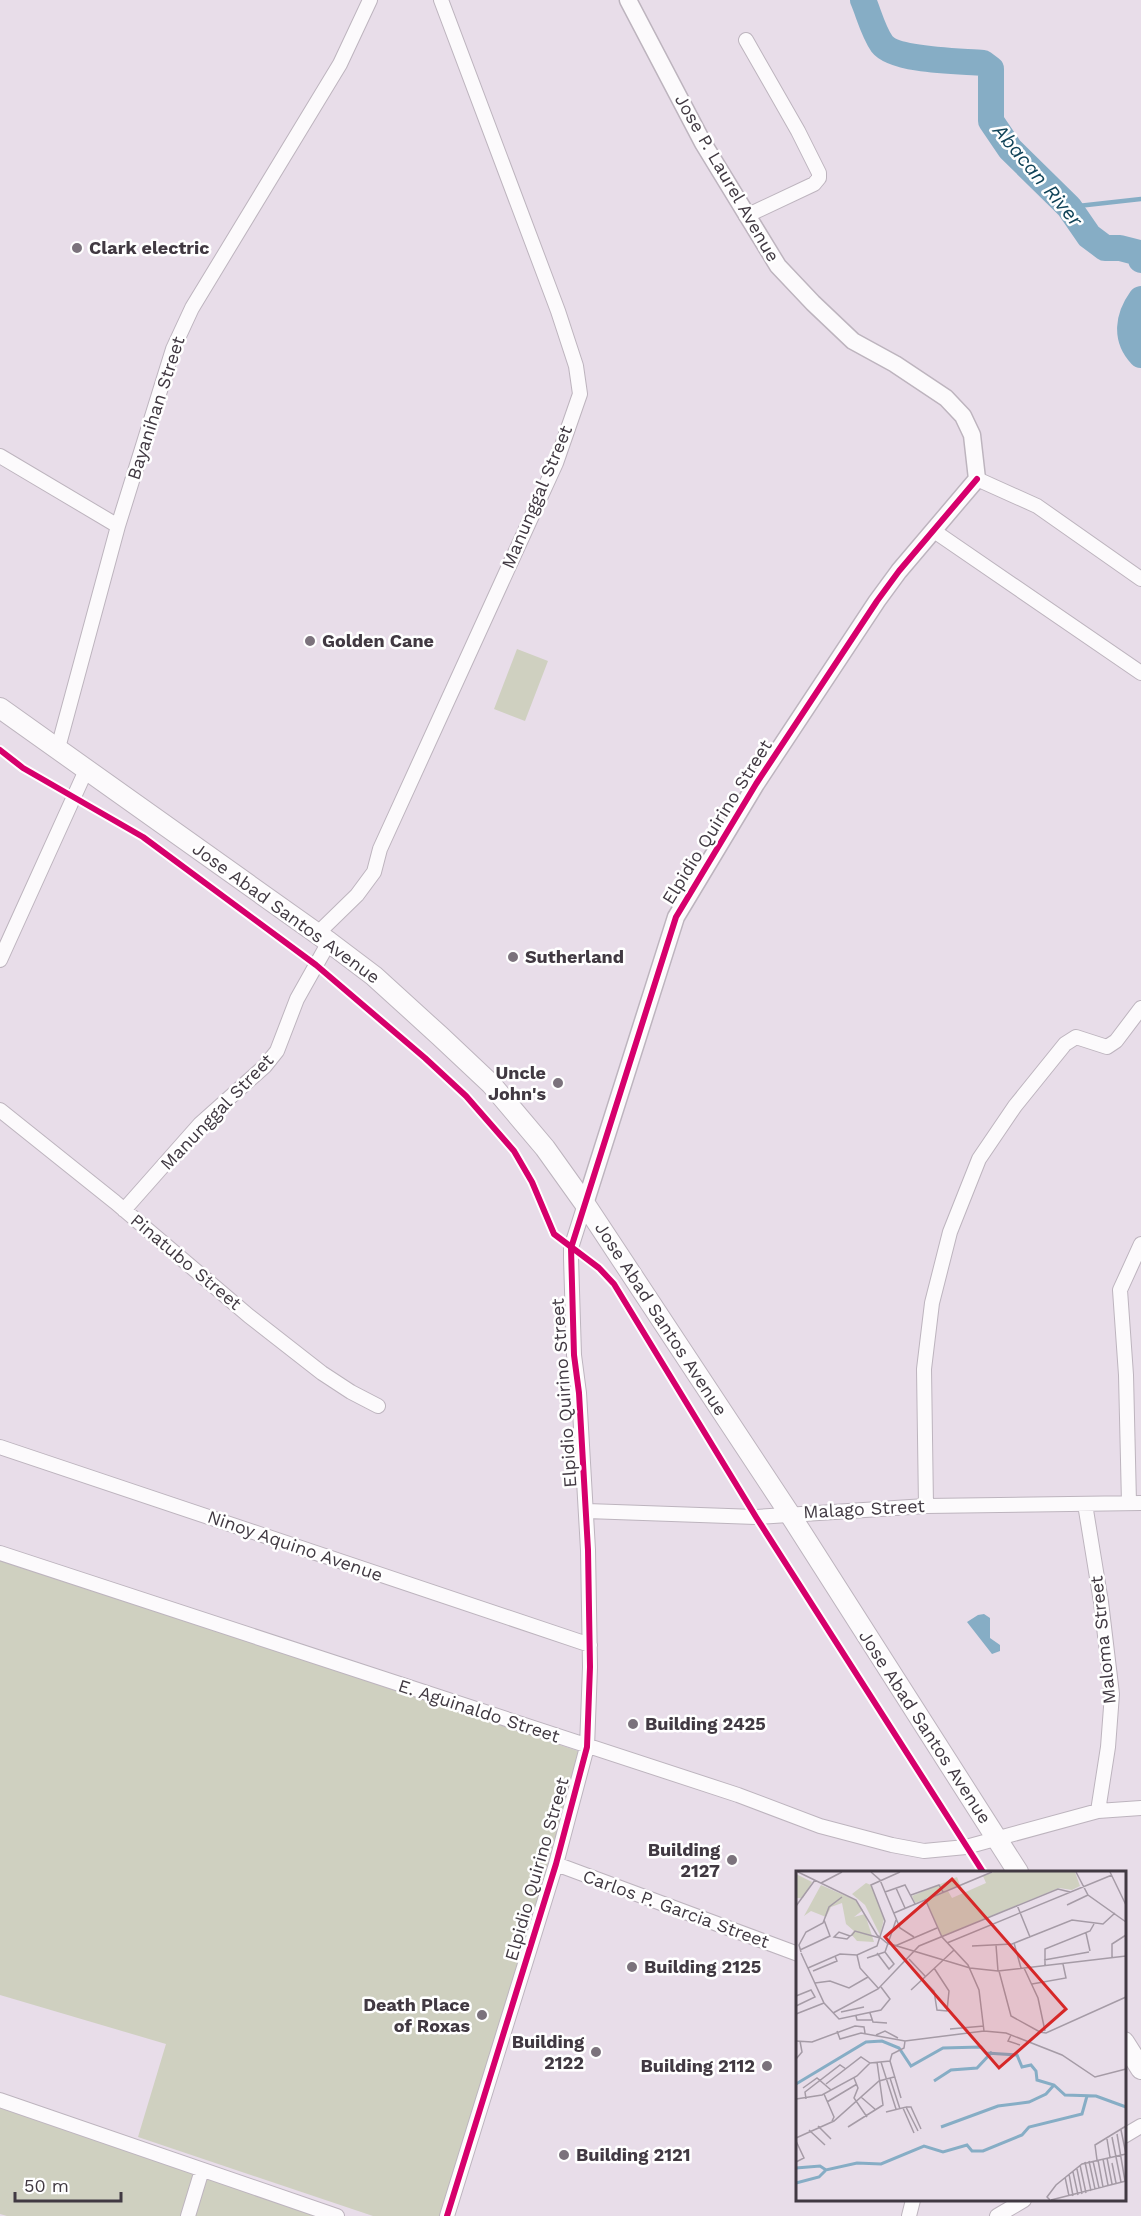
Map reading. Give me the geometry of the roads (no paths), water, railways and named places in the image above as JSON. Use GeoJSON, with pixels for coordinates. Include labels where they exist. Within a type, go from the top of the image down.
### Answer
{"type":"FeatureCollection","features":[{"type":"Feature","properties":{"kind":"main road","name":"Jose Abad Santos Avenue"},"geometry":{"type":"LineString","coordinates":[[0,708],[324,937],[374,976],[490,1084],[545,1148],[585,1204],[789,1513],[1017,1871]]}},
{"type":"Feature","properties":{"kind":"street","name":"Bayanihan Street"},"geometry":{"type":"LineString","coordinates":[[58,748],[118,526],[173,349],[192,308],[340,64],[370,0]]}},
{"type":"Feature","properties":{"kind":"street","name":"Jose P. Laurel Avenue"},"geometry":{"type":"LineString","coordinates":[[628,0],[703,143],[778,266],[853,341],[895,363],[946,398],[963,416],[972,435],[977,479]]}},
{"type":"Feature","properties":{"kind":"street","name":"Manunggal Street"},"geometry":{"type":"LineString","coordinates":[[124,1210],[200,1124],[265,1066],[277,1051],[324,937],[374,872],[380,849],[556,463],[580,394],[576,366],[558,311],[442,1]]}},
{"type":"Feature","properties":{"kind":"street"},"geometry":{"type":"LineString","coordinates":[[746,40],[798,131],[819,173],[819,178],[814,184],[746,216]]}},
{"type":"Feature","properties":{"kind":"street"},"geometry":{"type":"LineString","coordinates":[[0,456],[118,526]]}},
{"type":"Feature","properties":{"kind":"street"},"geometry":{"type":"LineString","coordinates":[[977,479],[1037,507],[1141,579]]}},
{"type":"Feature","properties":{"kind":"street","name":"Elpidio Quirino Street"},"geometry":{"type":"LineString","coordinates":[[447,2216],[555,1864],[587,1748],[590,1645],[587,1511],[574,1355],[571,1248],[676,917],[756,784],[835,662],[899,571],[977,479]]}},
{"type":"Feature","properties":{"kind":"street"},"geometry":{"type":"LineString","coordinates":[[934,531],[1141,673]]}},
{"type":"Feature","properties":{"kind":"street"},"geometry":{"type":"LineString","coordinates":[[0,960],[87,768]]}},
{"type":"Feature","properties":{"kind":"street"},"geometry":{"type":"LineString","coordinates":[[926,1506],[924,1369],[932,1303],[950,1232],[980,1159],[1015,1106],[1065,1044],[1076,1036],[1107,1047],[1116,1041],[1141,1008]]}},
{"type":"Feature","properties":{"kind":"street","name":"Pinatubo Street"},"geometry":{"type":"LineString","coordinates":[[0,1110],[312,1366],[351,1392],[378,1406]]}},
{"type":"Feature","properties":{"kind":"street"},"geometry":{"type":"LineString","coordinates":[[1135,1503],[1120,1290],[1141,1244]]}},
{"type":"Feature","properties":{"kind":"street","name":"Ninoy Aquino Avenue"},"geometry":{"type":"LineString","coordinates":[[0,1447],[590,1645]]}},
{"type":"Feature","properties":{"kind":"street","name":"Malago Street"},"geometry":{"type":"LineString","coordinates":[[587,1511],[756,1517],[789,1513],[926,1506],[1135,1503]]}},
{"type":"Feature","properties":{"kind":"street","name":"Maloma Street"},"geometry":{"type":"LineString","coordinates":[[1085,1504],[1113,1694],[1108,1748],[1098,1811]]}},
{"type":"Feature","properties":{"kind":"street","name":"E. Aguinaldo Street"},"geometry":{"type":"LineString","coordinates":[[0,1552],[587,1748],[738,1795],[820,1826],[892,1845],[924,1851],[966,1847],[1098,1811],[1141,1808]]}},
{"type":"Feature","properties":{"kind":"street","name":"Carlos P. Garcia Street"},"geometry":{"type":"LineString","coordinates":[[555,1864],[796,1953]]}},
{"type":"Feature","properties":{"kind":"street"},"geometry":{"type":"LineString","coordinates":[[0,2100],[337,2216]]}},
{"type":"Feature","properties":{"kind":"street"},"geometry":{"type":"LineString","coordinates":[[1126,2135],[1141,2126]]}},
{"type":"Feature","properties":{"kind":"street"},"geometry":{"type":"LineString","coordinates":[[188,2216],[202,2170]]}},
{"type":"Feature","properties":{"kind":"street"},"geometry":{"type":"LineString","coordinates":[[909,2216],[913,2201]]}},
{"type":"Feature","properties":{"kind":"street"},"geometry":{"type":"LineString","coordinates":[[997,2216],[1021,2201]]}},
{"type":"Feature","properties":{"kind":"water"},"geometry":{"type":"Polygon","coordinates":[[[984,1614],[990,1618],[990,1638],[1000,1645],[1000,1651],[992,1654],[967,1622],[984,1614]]]}},
{"type":"Feature","properties":{"kind":"waterway","name":"Abacan River"},"geometry":{"type":"LineString","coordinates":[[863,0],[879,39],[889,50],[914,57],[983,63],[991,69],[991,121],[1010,149],[1069,207],[1089,236],[1105,248],[1120,248],[1139,253],[1141,260]]}},
{"type":"Feature","properties":{"kind":"waterway"},"geometry":{"type":"LineString","coordinates":[[1069,207],[1141,199]]}},
{"type":"Feature","properties":{"kind":"waterway","name":"Abacan River"},"geometry":{"type":"LineString","coordinates":[[1141,299],[1133,313],[1130,327],[1132,342],[1141,355]]}},
{"type":"Feature","properties":{"kind":"place","name":"Clark electric"},"geometry":{"type":"Point","coordinates":[77,248]}},
{"type":"Feature","properties":{"kind":"place","name":"Golden Cane"},"geometry":{"type":"Point","coordinates":[310,641]}},
{"type":"Feature","properties":{"kind":"place","name":"Sutherland"},"geometry":{"type":"Point","coordinates":[513,957]}},
{"type":"Feature","properties":{"kind":"place","name":"Uncle John's"},"geometry":{"type":"Point","coordinates":[558,1083]}},
{"type":"Feature","properties":{"kind":"place","name":"Building 2425"},"geometry":{"type":"Point","coordinates":[633,1724]}},
{"type":"Feature","properties":{"kind":"place","name":"Building 2127"},"geometry":{"type":"Point","coordinates":[732,1860]}},
{"type":"Feature","properties":{"kind":"place","name":"Building 2125"},"geometry":{"type":"Point","coordinates":[632,1967]}},
{"type":"Feature","properties":{"kind":"place","name":"Death Place of Roxas"},"geometry":{"type":"Point","coordinates":[482,2015]}},
{"type":"Feature","properties":{"kind":"place","name":"Building 2122"},"geometry":{"type":"Point","coordinates":[596,2052]}},
{"type":"Feature","properties":{"kind":"place","name":"Building 2112"},"geometry":{"type":"Point","coordinates":[767,2066]}},
{"type":"Feature","properties":{"kind":"place","name":"Building 2121"},"geometry":{"type":"Point","coordinates":[564,2155]}}]}
